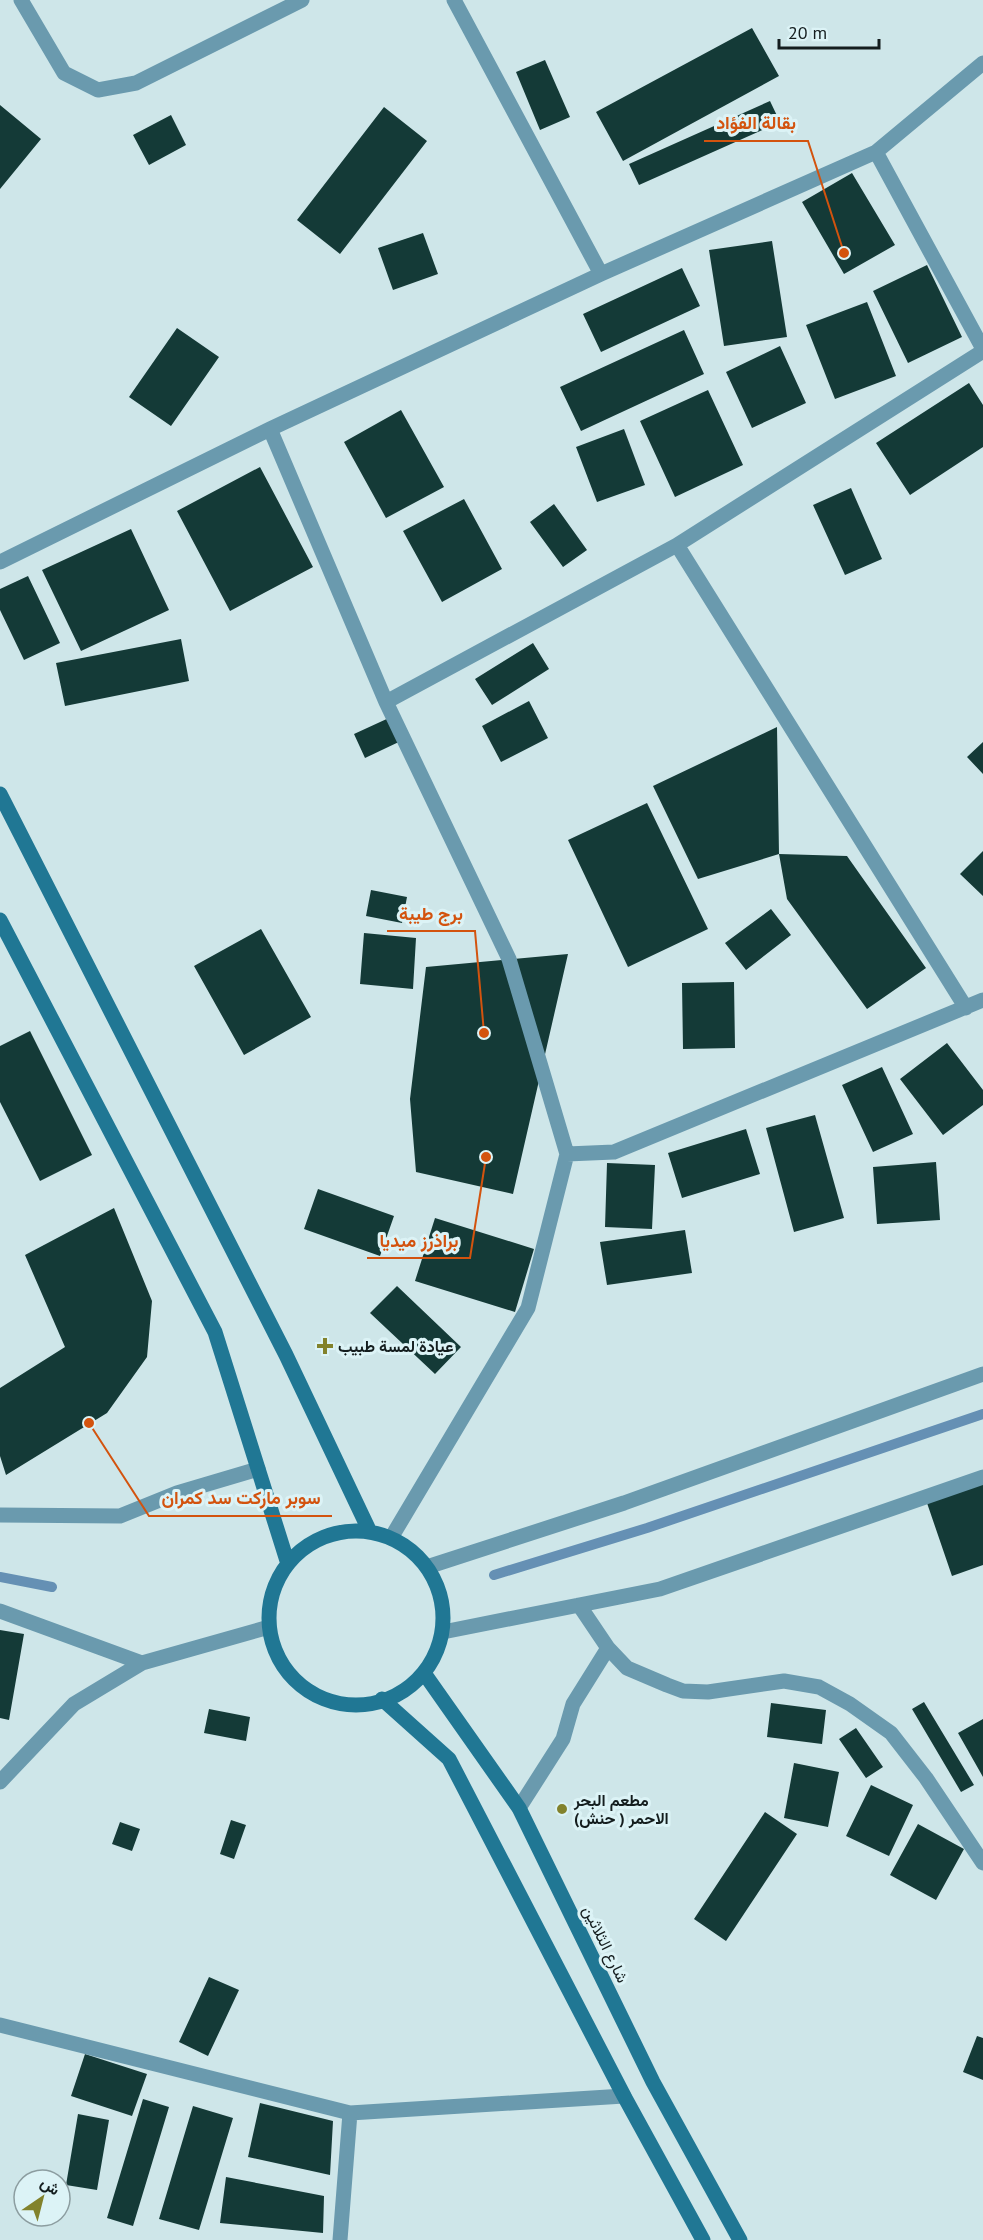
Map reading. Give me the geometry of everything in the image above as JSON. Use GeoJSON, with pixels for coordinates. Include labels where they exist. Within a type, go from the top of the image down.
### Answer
{"type":"FeatureCollection","features":[{"type":"Feature","properties":{"kind":"main road"},"geometry":{"type":"LineString","coordinates":[[0,794],[286,1355],[370,1532]]}},
{"type":"Feature","properties":{"kind":"main road"},"geometry":{"type":"LineString","coordinates":[[0,920],[215,1332],[288,1564]]}},
{"type":"Feature","properties":{"kind":"main road"},"geometry":{"type":"LineString","coordinates":[[346,1531],[370,1532],[391,1538],[411,1551],[427,1567],[438,1587],[443,1609],[443,1632],[436,1654],[424,1673],[408,1689],[388,1700],[343,1705],[321,1698],[301,1686],[285,1670],[275,1650],[269,1628],[269,1605],[276,1583],[288,1564],[304,1547],[324,1537],[346,1531]]}},
{"type":"Feature","properties":{"kind":"main road","name":"شارع الثلاثين"},"geometry":{"type":"LineString","coordinates":[[424,1673],[519,1808],[653,2082],[740,2240]]}},
{"type":"Feature","properties":{"kind":"main road"},"geometry":{"type":"LineString","coordinates":[[382,1699],[449,1759],[624,2096],[703,2240]]}},
{"type":"Feature","properties":{"kind":"street"},"geometry":{"type":"LineString","coordinates":[[21,0],[64,73],[98,90],[136,83],[303,0]]}},
{"type":"Feature","properties":{"kind":"street"},"geometry":{"type":"LineString","coordinates":[[454,0],[601,274]]}},
{"type":"Feature","properties":{"kind":"street"},"geometry":{"type":"LineString","coordinates":[[0,562],[270,429],[601,274],[876,152],[983,63]]}},
{"type":"Feature","properties":{"kind":"street"},"geometry":{"type":"LineString","coordinates":[[386,702],[677,545],[983,350],[876,152]]}},
{"type":"Feature","properties":{"kind":"street"},"geometry":{"type":"LineString","coordinates":[[270,429],[386,702],[509,959],[567,1154],[528,1308],[391,1538]]}},
{"type":"Feature","properties":{"kind":"street"},"geometry":{"type":"LineString","coordinates":[[677,545],[966,1008]]}},
{"type":"Feature","properties":{"kind":"street"},"geometry":{"type":"LineString","coordinates":[[567,1154],[614,1152],[983,1000]]}},
{"type":"Feature","properties":{"kind":"street"},"geometry":{"type":"LineString","coordinates":[[427,1567],[624,1503],[983,1374]]}},
{"type":"Feature","properties":{"kind":"street"},"geometry":{"type":"LineString","coordinates":[[0,1515],[120,1516],[177,1494],[258,1468]]}},
{"type":"Feature","properties":{"kind":"street"},"geometry":{"type":"LineString","coordinates":[[443,1632],[660,1589],[983,1477]]}},
{"type":"Feature","properties":{"kind":"street"},"geometry":{"type":"LineString","coordinates":[[579,1605],[608,1648],[627,1668],[683,1691],[708,1692],[784,1681],[819,1687],[850,1704],[891,1733],[926,1778],[983,1863]]}},
{"type":"Feature","properties":{"kind":"street"},"geometry":{"type":"LineString","coordinates":[[0,1611],[142,1663]]}},
{"type":"Feature","properties":{"kind":"street"},"geometry":{"type":"LineString","coordinates":[[0,1782],[74,1704],[142,1663],[269,1628]]}},
{"type":"Feature","properties":{"kind":"street"},"geometry":{"type":"LineString","coordinates":[[519,1808],[564,1739],[573,1704],[608,1648]]}},
{"type":"Feature","properties":{"kind":"street"},"geometry":{"type":"LineString","coordinates":[[0,2025],[350,2113],[624,2096]]}},
{"type":"Feature","properties":{"kind":"street"},"geometry":{"type":"LineString","coordinates":[[340,2240],[350,2113]]}},
{"type":"Feature","properties":{"kind":"building"},"geometry":{"type":"Polygon","coordinates":[[[752,28],[779,76],[623,161],[596,112],[752,28]]]}},
{"type":"Feature","properties":{"kind":"building"},"geometry":{"type":"Polygon","coordinates":[[[545,60],[570,117],[540,130],[516,72],[545,60]]]}},
{"type":"Feature","properties":{"kind":"building"},"geometry":{"type":"Polygon","coordinates":[[[770,101],[780,122],[639,185],[629,164],[770,101]]]}},
{"type":"Feature","properties":{"kind":"building"},"geometry":{"type":"Polygon","coordinates":[[[0,105],[41,139],[0,189],[0,105]]]}},
{"type":"Feature","properties":{"kind":"building"},"geometry":{"type":"Polygon","coordinates":[[[384,107],[427,141],[340,254],[297,220],[384,107]]]}},
{"type":"Feature","properties":{"kind":"building"},"geometry":{"type":"Polygon","coordinates":[[[171,115],[186,145],[149,165],[133,135],[171,115]]]}},
{"type":"Feature","properties":{"kind":"building"},"geometry":{"type":"Polygon","coordinates":[[[852,173],[895,245],[844,274],[802,202],[852,173]]]}},
{"type":"Feature","properties":{"kind":"building"},"geometry":{"type":"Polygon","coordinates":[[[423,233],[438,274],[393,290],[378,248],[423,233]]]}},
{"type":"Feature","properties":{"kind":"building"},"geometry":{"type":"Polygon","coordinates":[[[772,241],[787,337],[724,346],[709,250],[772,241]]]}},
{"type":"Feature","properties":{"kind":"building"},"geometry":{"type":"Polygon","coordinates":[[[927,265],[962,337],[908,363],[873,291],[927,265]]]}},
{"type":"Feature","properties":{"kind":"building"},"geometry":{"type":"Polygon","coordinates":[[[682,268],[700,306],[601,352],[583,314],[682,268]]]}},
{"type":"Feature","properties":{"kind":"building"},"geometry":{"type":"Polygon","coordinates":[[[867,302],[896,376],[835,399],[806,325],[867,302]]]}},
{"type":"Feature","properties":{"kind":"building"},"geometry":{"type":"Polygon","coordinates":[[[177,328],[219,357],[171,426],[129,397],[177,328]]]}},
{"type":"Feature","properties":{"kind":"building"},"geometry":{"type":"Polygon","coordinates":[[[684,330],[704,374],[581,431],[560,387],[684,330]]]}},
{"type":"Feature","properties":{"kind":"building"},"geometry":{"type":"Polygon","coordinates":[[[780,346],[806,403],[752,428],[726,372],[780,346]]]}},
{"type":"Feature","properties":{"kind":"building"},"geometry":{"type":"Polygon","coordinates":[[[969,383],[983,405],[983,447],[910,495],[876,443],[969,383]]]}},
{"type":"Feature","properties":{"kind":"building"},"geometry":{"type":"Polygon","coordinates":[[[708,390],[743,465],[675,497],[640,421],[708,390]]]}},
{"type":"Feature","properties":{"kind":"building"},"geometry":{"type":"Polygon","coordinates":[[[401,410],[444,487],[386,518],[344,442],[401,410]]]}},
{"type":"Feature","properties":{"kind":"building"},"geometry":{"type":"Polygon","coordinates":[[[624,429],[645,485],[597,502],[576,447],[624,429]]]}},
{"type":"Feature","properties":{"kind":"building"},"geometry":{"type":"Polygon","coordinates":[[[260,467],[313,567],[230,611],[177,511],[260,467]]]}},
{"type":"Feature","properties":{"kind":"building"},"geometry":{"type":"Polygon","coordinates":[[[851,488],[882,559],[845,575],[813,505],[851,488]]]}},
{"type":"Feature","properties":{"kind":"building"},"geometry":{"type":"Polygon","coordinates":[[[464,499],[502,569],[442,602],[403,531],[464,499]]]}},
{"type":"Feature","properties":{"kind":"building"},"geometry":{"type":"Polygon","coordinates":[[[554,504],[587,550],[563,567],[530,522],[554,504]]]}},
{"type":"Feature","properties":{"kind":"building"},"geometry":{"type":"Polygon","coordinates":[[[131,529],[169,610],[81,651],[42,570],[131,529]]]}},
{"type":"Feature","properties":{"kind":"building"},"geometry":{"type":"Polygon","coordinates":[[[28,576],[60,643],[24,660],[0,610],[0,589],[28,576]]]}},
{"type":"Feature","properties":{"kind":"building"},"geometry":{"type":"Polygon","coordinates":[[[181,639],[189,681],[65,706],[56,663],[181,639]]]}},
{"type":"Feature","properties":{"kind":"building"},"geometry":{"type":"Polygon","coordinates":[[[533,643],[549,669],[492,705],[475,679],[533,643]]]}},
{"type":"Feature","properties":{"kind":"building"},"geometry":{"type":"Polygon","coordinates":[[[529,701],[548,738],[501,762],[482,726],[529,701]]]}},
{"type":"Feature","properties":{"kind":"building"},"geometry":{"type":"Polygon","coordinates":[[[391,717],[403,740],[365,758],[354,734],[391,717]]]}},
{"type":"Feature","properties":{"kind":"building"},"geometry":{"type":"Polygon","coordinates":[[[777,727],[779,854],[698,879],[653,786],[777,727]]]}},
{"type":"Feature","properties":{"kind":"building"},"geometry":{"type":"Polygon","coordinates":[[[983,742],[983,774],[967,757],[983,742]]]}},
{"type":"Feature","properties":{"kind":"building"},"geometry":{"type":"Polygon","coordinates":[[[647,803],[708,929],[628,967],[568,840],[647,803]]]}},
{"type":"Feature","properties":{"kind":"building"},"geometry":{"type":"Polygon","coordinates":[[[983,851],[983,896],[960,874],[983,851]]]}},
{"type":"Feature","properties":{"kind":"building"},"geometry":{"type":"Polygon","coordinates":[[[779,854],[847,856],[926,968],[867,1009],[787,899],[779,854]]]}},
{"type":"Feature","properties":{"kind":"building"},"geometry":{"type":"Polygon","coordinates":[[[371,890],[407,897],[402,923],[366,916],[371,890]]]}},
{"type":"Feature","properties":{"kind":"building"},"geometry":{"type":"Polygon","coordinates":[[[771,909],[791,935],[746,970],[725,943],[771,909]]]}},
{"type":"Feature","properties":{"kind":"building"},"geometry":{"type":"Polygon","coordinates":[[[261,929],[311,1017],[244,1055],[194,966],[261,929]]]}},
{"type":"Feature","properties":{"kind":"building"},"geometry":{"type":"Polygon","coordinates":[[[364,933],[416,938],[413,989],[360,984],[364,933]]]}},
{"type":"Feature","properties":{"kind":"building"},"geometry":{"type":"Polygon","coordinates":[[[568,954],[513,1194],[416,1172],[410,1099],[426,967],[568,954]]]}},
{"type":"Feature","properties":{"kind":"building"},"geometry":{"type":"Polygon","coordinates":[[[734,982],[735,1048],[683,1049],[682,983],[734,982]]]}},
{"type":"Feature","properties":{"kind":"building"},"geometry":{"type":"Polygon","coordinates":[[[30,1031],[92,1155],[40,1181],[0,1102],[0,1046],[30,1031]]]}},
{"type":"Feature","properties":{"kind":"building"},"geometry":{"type":"Polygon","coordinates":[[[947,1043],[983,1090],[983,1105],[943,1135],[900,1079],[947,1043]]]}},
{"type":"Feature","properties":{"kind":"building"},"geometry":{"type":"Polygon","coordinates":[[[882,1067],[913,1134],[873,1152],[842,1085],[882,1067]]]}},
{"type":"Feature","properties":{"kind":"building"},"geometry":{"type":"Polygon","coordinates":[[[815,1115],[844,1218],[794,1232],[766,1128],[815,1115]]]}},
{"type":"Feature","properties":{"kind":"building"},"geometry":{"type":"Polygon","coordinates":[[[746,1129],[760,1174],[682,1198],[668,1153],[746,1129]]]}},
{"type":"Feature","properties":{"kind":"building"},"geometry":{"type":"Polygon","coordinates":[[[936,1162],[940,1220],[877,1224],[873,1167],[936,1162]]]}},
{"type":"Feature","properties":{"kind":"building"},"geometry":{"type":"Polygon","coordinates":[[[607,1163],[655,1165],[652,1229],[605,1227],[607,1163]]]}},
{"type":"Feature","properties":{"kind":"building"},"geometry":{"type":"Polygon","coordinates":[[[318,1189],[394,1216],[380,1256],[304,1229],[318,1189]]]}},
{"type":"Feature","properties":{"kind":"building"},"geometry":{"type":"Polygon","coordinates":[[[114,1208],[152,1301],[147,1357],[107,1413],[6,1475],[0,1456],[0,1388],[65,1347],[25,1255],[114,1208]]]}},
{"type":"Feature","properties":{"kind":"building"},"geometry":{"type":"Polygon","coordinates":[[[435,1218],[534,1249],[515,1312],[415,1281],[435,1218]]]}},
{"type":"Feature","properties":{"kind":"building"},"geometry":{"type":"Polygon","coordinates":[[[685,1230],[692,1273],[607,1285],[600,1242],[685,1230]]]}},
{"type":"Feature","properties":{"kind":"building"},"geometry":{"type":"Polygon","coordinates":[[[397,1286],[461,1347],[435,1374],[370,1313],[397,1286]]]}},
{"type":"Feature","properties":{"kind":"building"},"geometry":{"type":"Polygon","coordinates":[[[983,1484],[983,1565],[952,1576],[927,1503],[983,1484]]]}},
{"type":"Feature","properties":{"kind":"building"},"geometry":{"type":"Polygon","coordinates":[[[0,1630],[24,1634],[9,1720],[0,1718],[0,1630]]]}},
{"type":"Feature","properties":{"kind":"building"},"geometry":{"type":"Polygon","coordinates":[[[924,1702],[974,1785],[961,1792],[912,1709],[924,1702]]]}},
{"type":"Feature","properties":{"kind":"building"},"geometry":{"type":"Polygon","coordinates":[[[771,1703],[826,1710],[822,1744],[767,1737],[771,1703]]]}},
{"type":"Feature","properties":{"kind":"building"},"geometry":{"type":"Polygon","coordinates":[[[209,1709],[250,1717],[246,1741],[204,1733],[209,1709]]]}},
{"type":"Feature","properties":{"kind":"building"},"geometry":{"type":"Polygon","coordinates":[[[983,1719],[983,1777],[958,1733],[983,1719]]]}},
{"type":"Feature","properties":{"kind":"building"},"geometry":{"type":"Polygon","coordinates":[[[856,1728],[883,1767],[866,1778],[839,1739],[856,1728]]]}},
{"type":"Feature","properties":{"kind":"building"},"geometry":{"type":"Polygon","coordinates":[[[794,1763],[839,1772],[828,1827],[784,1818],[794,1763]]]}},
{"type":"Feature","properties":{"kind":"building"},"geometry":{"type":"Polygon","coordinates":[[[871,1785],[913,1805],[889,1856],[846,1836],[871,1785]]]}},
{"type":"Feature","properties":{"kind":"building"},"geometry":{"type":"Polygon","coordinates":[[[765,1812],[797,1834],[726,1941],[694,1919],[765,1812]]]}},
{"type":"Feature","properties":{"kind":"building"},"geometry":{"type":"Polygon","coordinates":[[[231,1820],[246,1825],[234,1859],[220,1854],[231,1820]]]}},
{"type":"Feature","properties":{"kind":"building"},"geometry":{"type":"Polygon","coordinates":[[[120,1822],[140,1829],[132,1851],[112,1844],[120,1822]]]}},
{"type":"Feature","properties":{"kind":"building"},"geometry":{"type":"Polygon","coordinates":[[[918,1824],[964,1849],[936,1900],[890,1875],[918,1824]]]}},
{"type":"Feature","properties":{"kind":"building"},"geometry":{"type":"Polygon","coordinates":[[[209,1977],[239,1990],[208,2056],[179,2042],[209,1977]]]}},
{"type":"Feature","properties":{"kind":"building"},"geometry":{"type":"Polygon","coordinates":[[[977,2036],[983,2038],[983,2080],[963,2072],[977,2036]]]}},
{"type":"Feature","properties":{"kind":"building"},"geometry":{"type":"Polygon","coordinates":[[[85,2054],[147,2074],[132,2116],[71,2096],[85,2054]]]}},
{"type":"Feature","properties":{"kind":"building"},"geometry":{"type":"Polygon","coordinates":[[[143,2099],[169,2107],[133,2226],[107,2218],[143,2099]]]}},
{"type":"Feature","properties":{"kind":"building"},"geometry":{"type":"Polygon","coordinates":[[[260,2103],[333,2121],[330,2175],[248,2157],[260,2103]]]}},
{"type":"Feature","properties":{"kind":"building"},"geometry":{"type":"Polygon","coordinates":[[[193,2106],[233,2118],[199,2230],[159,2219],[193,2106]]]}},
{"type":"Feature","properties":{"kind":"building"},"geometry":{"type":"Polygon","coordinates":[[[78,2114],[109,2120],[97,2190],[72,2186],[72,2168],[69,2168],[78,2114]]]}},
{"type":"Feature","properties":{"kind":"building"},"geometry":{"type":"Polygon","coordinates":[[[226,2177],[324,2196],[323,2233],[220,2223],[226,2177]]]}},
{"type":"Feature","properties":{"kind":"waterway"},"geometry":{"type":"LineString","coordinates":[[494,1575],[647,1528],[983,1414]]}},
{"type":"Feature","properties":{"kind":"waterway"},"geometry":{"type":"LineString","coordinates":[[0,1577],[52,1587]]}},
{"type":"Feature","properties":{"kind":"place","name":"بقالة الفؤاد"},"geometry":{"type":"Point","coordinates":[844,253]}},
{"type":"Feature","properties":{"kind":"place","name":"برج طيبة"},"geometry":{"type":"Point","coordinates":[484,1033]}},
{"type":"Feature","properties":{"kind":"place","name":"براذرز ميديا"},"geometry":{"type":"Point","coordinates":[486,1157]}},
{"type":"Feature","properties":{"kind":"place","name":"عيادة لمسة طبيب"},"geometry":{"type":"Point","coordinates":[325,1346]}},
{"type":"Feature","properties":{"kind":"place","name":"سوبر ماركت سد كمران"},"geometry":{"type":"Point","coordinates":[89,1423]}},
{"type":"Feature","properties":{"kind":"place","name":"مطعم البحر الاحمر ( حنش)"},"geometry":{"type":"Point","coordinates":[562,1809]}}]}
